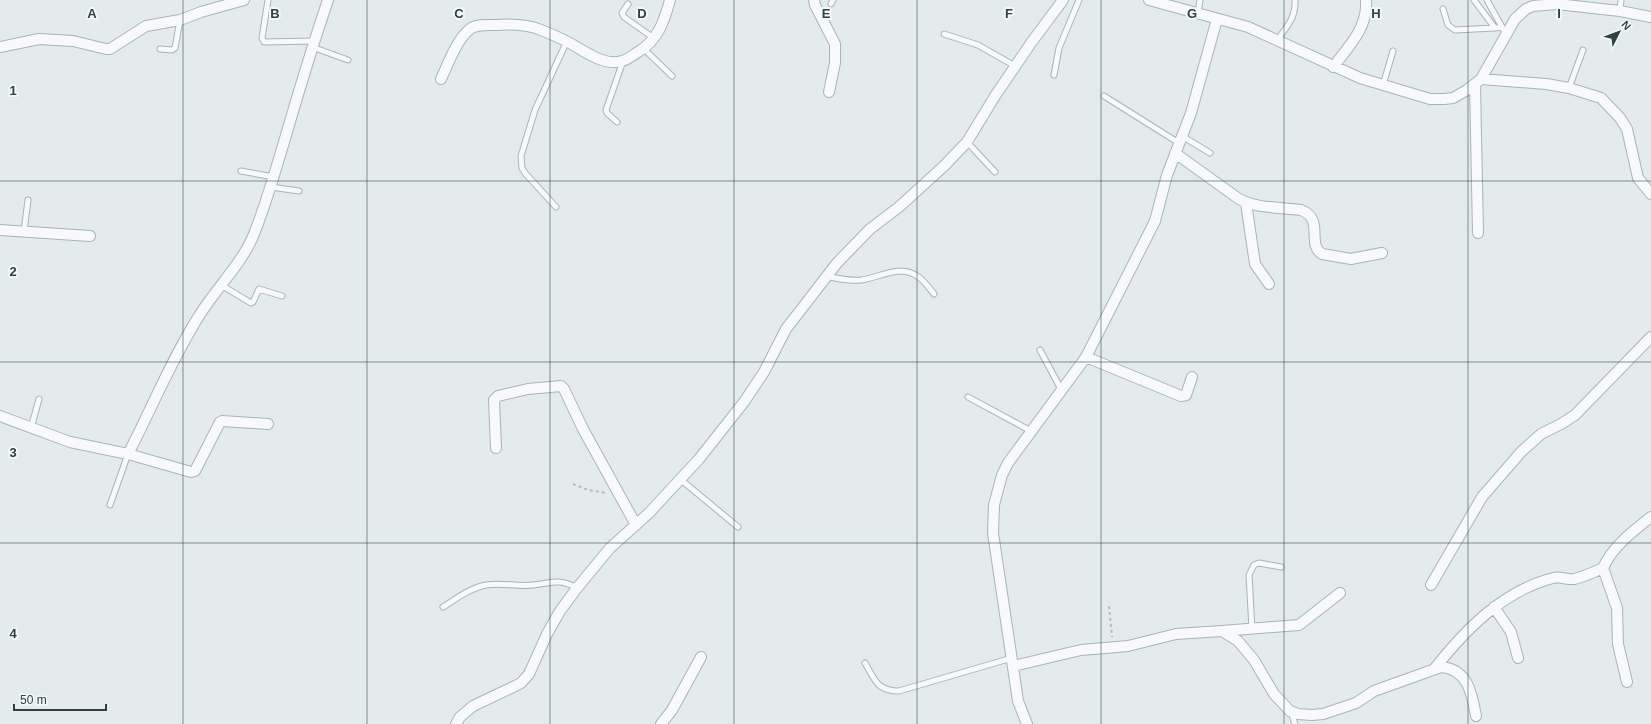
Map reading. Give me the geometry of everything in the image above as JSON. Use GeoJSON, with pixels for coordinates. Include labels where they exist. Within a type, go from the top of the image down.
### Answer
{"type":"FeatureCollection","features":[{"type":"Feature","properties":{"kind":"street"},"geometry":{"type":"LineString","coordinates":[[0,47],[39,39],[73,41],[110,49],[142,28],[180,20],[201,12],[244,0]]}},
{"type":"Feature","properties":{"kind":"street"},"geometry":{"type":"LineString","coordinates":[[128,454],[180,349],[220,284],[244,254],[254,234],[271,187],[313,44],[328,0]]}},
{"type":"Feature","properties":{"kind":"street"},"geometry":{"type":"LineString","coordinates":[[441,79],[463,35],[471,28],[484,25],[519,24],[540,29],[606,61],[622,61],[644,49],[655,39],[666,18],[670,0]]}},
{"type":"Feature","properties":{"kind":"street"},"geometry":{"type":"LineString","coordinates":[[814,0],[815,5],[835,44],[835,63],[829,92]]}},
{"type":"Feature","properties":{"kind":"street"},"geometry":{"type":"LineString","coordinates":[[460,722],[473,706],[521,682],[529,674],[546,634],[556,617],[577,588],[610,548],[649,513],[699,459],[744,402],[764,372],[786,329],[837,263],[870,229],[899,207],[944,166],[967,142],[1015,66],[1063,0]]}},
{"type":"Feature","properties":{"kind":"street"},"geometry":{"type":"LineString","coordinates":[[1150,0],[1248,27],[1360,78],[1430,98],[1453,98],[1478,81],[1546,84],[1569,88],[1601,98],[1620,118],[1627,129],[1638,178],[1651,194]]}},
{"type":"Feature","properties":{"kind":"street"},"geometry":{"type":"LineString","coordinates":[[1333,66],[1360,31],[1366,12],[1366,0]]}},
{"type":"Feature","properties":{"kind":"street"},"geometry":{"type":"LineString","coordinates":[[1478,233],[1478,81],[1504,30],[1526,9],[1533,6],[1557,4],[1620,11],[1651,17]]}},
{"type":"Feature","properties":{"kind":"street"},"geometry":{"type":"LineString","coordinates":[[1027,724],[1018,701],[1012,662],[993,534],[994,504],[1002,475],[1008,463],[1086,357],[1155,221],[1175,152],[1191,113],[1217,18]]}},
{"type":"Feature","properties":{"kind":"street"},"geometry":{"type":"LineString","coordinates":[[1175,152],[1246,203],[1308,212],[1313,218],[1316,247],[1318,252],[1322,254],[1351,259],[1382,253]]}},
{"type":"Feature","properties":{"kind":"street"},"geometry":{"type":"LineString","coordinates":[[1246,203],[1255,264],[1269,284]]}},
{"type":"Feature","properties":{"kind":"street"},"geometry":{"type":"LineString","coordinates":[[0,230],[90,236]]}},
{"type":"Feature","properties":{"kind":"street"},"geometry":{"type":"LineString","coordinates":[[1431,585],[1482,497],[1521,452],[1541,434],[1575,415],[1651,337]]}},
{"type":"Feature","properties":{"kind":"street"},"geometry":{"type":"LineString","coordinates":[[1086,357],[1180,396],[1186,395],[1192,377]]}},
{"type":"Feature","properties":{"kind":"street"},"geometry":{"type":"LineString","coordinates":[[496,448],[494,400],[498,396],[528,389],[562,386],[583,429],[636,525]]}},
{"type":"Feature","properties":{"kind":"street"},"geometry":{"type":"LineString","coordinates":[[0,416],[30,429],[70,442],[128,454],[191,472],[195,471],[220,422],[268,424]]}},
{"type":"Feature","properties":{"kind":"street"},"geometry":{"type":"LineString","coordinates":[[1435,668],[1457,642],[1494,608],[1512,595],[1554,578],[1575,579],[1603,568],[1608,558],[1630,534],[1651,517]]}},
{"type":"Feature","properties":{"kind":"street"},"geometry":{"type":"LineString","coordinates":[[1603,568],[1617,608],[1618,644],[1627,682]]}},
{"type":"Feature","properties":{"kind":"street"},"geometry":{"type":"LineString","coordinates":[[1012,662],[1081,650],[1128,646],[1176,634],[1299,625],[1340,593]]}},
{"type":"Feature","properties":{"kind":"street"},"geometry":{"type":"LineString","coordinates":[[1494,608],[1511,632],[1518,658]]}},
{"type":"Feature","properties":{"kind":"street"},"geometry":{"type":"LineString","coordinates":[[1222,631],[1229,634],[1242,645],[1254,660],[1274,694],[1290,711],[1298,714],[1323,714],[1356,704],[1374,691],[1435,668],[1448,667],[1456,671],[1467,683],[1471,691],[1476,716]]}},
{"type":"Feature","properties":{"kind":"street"},"geometry":{"type":"LineString","coordinates":[[661,724],[672,710],[702,657]]}},
{"type":"Feature","properties":{"kind":"lane"},"geometry":{"type":"LineString","coordinates":[[268,0],[262,38],[264,42],[313,44],[348,60]]}},
{"type":"Feature","properties":{"kind":"lane"},"geometry":{"type":"LineString","coordinates":[[1054,74],[1056,57],[1059,48],[1079,0]]}},
{"type":"Feature","properties":{"kind":"lane"},"geometry":{"type":"LineString","coordinates":[[1198,13],[1200,0]]}},
{"type":"Feature","properties":{"kind":"lane"},"geometry":{"type":"LineString","coordinates":[[1277,40],[1292,18],[1295,0]]}},
{"type":"Feature","properties":{"kind":"lane"},"geometry":{"type":"LineString","coordinates":[[1474,0],[1495,28]]}},
{"type":"Feature","properties":{"kind":"lane"},"geometry":{"type":"LineString","coordinates":[[1487,0],[1504,30]]}},
{"type":"Feature","properties":{"kind":"lane"},"geometry":{"type":"LineString","coordinates":[[1620,11],[1621,0]]}},
{"type":"Feature","properties":{"kind":"lane"},"geometry":{"type":"LineString","coordinates":[[628,4],[622,13],[624,17],[655,39]]}},
{"type":"Feature","properties":{"kind":"lane"},"geometry":{"type":"LineString","coordinates":[[1443,8],[1448,25],[1455,30],[1495,28],[1504,30]]}},
{"type":"Feature","properties":{"kind":"lane"},"geometry":{"type":"LineString","coordinates":[[160,49],[175,49],[180,20]]}},
{"type":"Feature","properties":{"kind":"lane"},"geometry":{"type":"LineString","coordinates":[[944,34],[978,45],[1015,66]]}},
{"type":"Feature","properties":{"kind":"lane"},"geometry":{"type":"LineString","coordinates":[[556,207],[525,173],[522,168],[521,156],[540,98],[567,42]]}},
{"type":"Feature","properties":{"kind":"lane"},"geometry":{"type":"LineString","coordinates":[[644,49],[672,76]]}},
{"type":"Feature","properties":{"kind":"lane"},"geometry":{"type":"LineString","coordinates":[[1569,88],[1583,50]]}},
{"type":"Feature","properties":{"kind":"lane"},"geometry":{"type":"LineString","coordinates":[[1383,85],[1393,51]]}},
{"type":"Feature","properties":{"kind":"lane"},"geometry":{"type":"LineString","coordinates":[[617,122],[606,113],[606,110],[622,61]]}},
{"type":"Feature","properties":{"kind":"lane"},"geometry":{"type":"LineString","coordinates":[[1104,96],[1181,139],[1210,153]]}},
{"type":"Feature","properties":{"kind":"lane"},"geometry":{"type":"LineString","coordinates":[[967,142],[995,172]]}},
{"type":"Feature","properties":{"kind":"lane"},"geometry":{"type":"LineString","coordinates":[[241,171],[274,176]]}},
{"type":"Feature","properties":{"kind":"lane"},"geometry":{"type":"LineString","coordinates":[[271,187],[299,191]]}},
{"type":"Feature","properties":{"kind":"lane"},"geometry":{"type":"LineString","coordinates":[[24,231],[28,200]]}},
{"type":"Feature","properties":{"kind":"lane"},"geometry":{"type":"LineString","coordinates":[[827,276],[849,281],[863,280],[901,271],[908,272],[918,276],[934,294]]}},
{"type":"Feature","properties":{"kind":"lane"},"geometry":{"type":"LineString","coordinates":[[220,284],[251,304],[259,289],[282,296]]}},
{"type":"Feature","properties":{"kind":"lane"},"geometry":{"type":"LineString","coordinates":[[1040,350],[1062,391]]}},
{"type":"Feature","properties":{"kind":"lane"},"geometry":{"type":"LineString","coordinates":[[968,398],[1031,432]]}},
{"type":"Feature","properties":{"kind":"lane"},"geometry":{"type":"LineString","coordinates":[[30,429],[39,399]]}},
{"type":"Feature","properties":{"kind":"lane"},"geometry":{"type":"LineString","coordinates":[[110,505],[128,454]]}},
{"type":"Feature","properties":{"kind":"lane"},"geometry":{"type":"LineString","coordinates":[[680,479],[738,527]]}},
{"type":"Feature","properties":{"kind":"lane"},"geometry":{"type":"LineString","coordinates":[[1252,629],[1249,575],[1251,570],[1254,565],[1259,563],[1281,567]]}},
{"type":"Feature","properties":{"kind":"lane"},"geometry":{"type":"LineString","coordinates":[[443,607],[468,592],[486,585],[532,585],[554,581],[562,582],[577,588]]}},
{"type":"Feature","properties":{"kind":"lane"},"geometry":{"type":"LineString","coordinates":[[865,663],[877,683],[883,689],[899,691],[1012,662]]}},
{"type":"Feature","properties":{"kind":"lane"},"geometry":{"type":"LineString","coordinates":[[1290,711],[1296,724]]}},
{"type":"Feature","properties":{"kind":"path"},"geometry":{"type":"LineString","coordinates":[[573,484],[588,490],[619,493]]}},
{"type":"Feature","properties":{"kind":"path"},"geometry":{"type":"LineString","coordinates":[[1109,606],[1112,647]]}}]}
